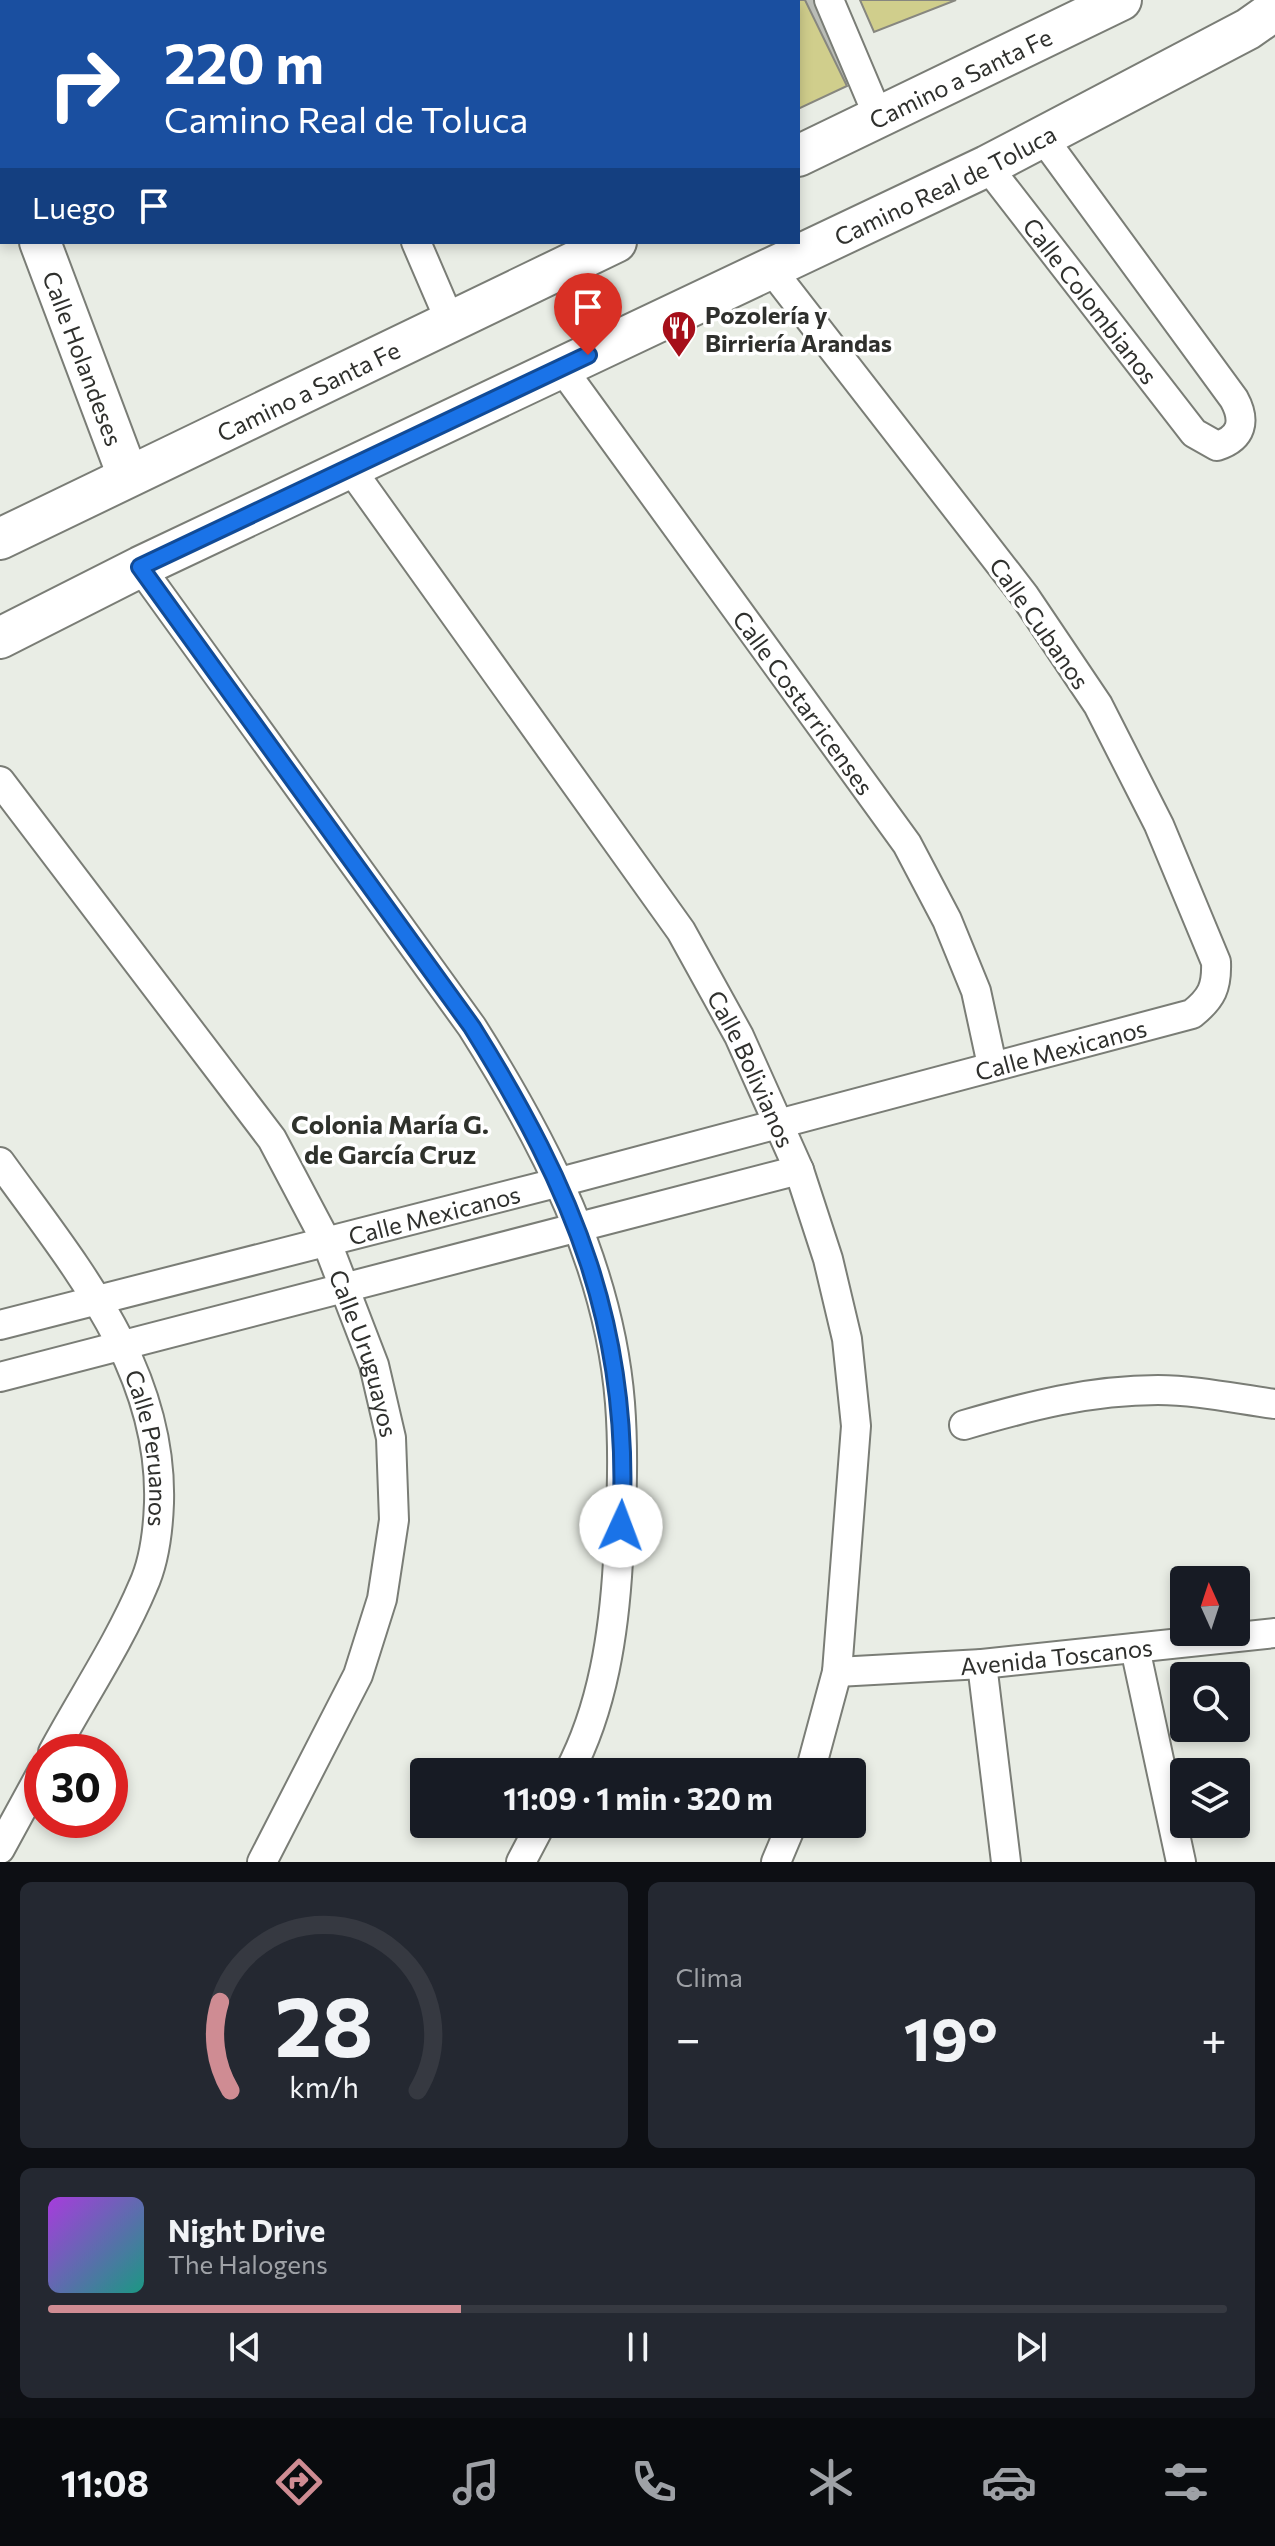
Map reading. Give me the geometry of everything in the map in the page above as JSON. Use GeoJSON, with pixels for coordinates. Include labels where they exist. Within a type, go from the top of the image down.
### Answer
{"type":"FeatureCollection","features":[{"type":"Feature","properties":{"kind":"main road","name":"Camino a Santa Fe"},"geometry":{"type":"LineString","coordinates":[[800,155],[1098,6]]}},
{"type":"Feature","properties":{"kind":"main road","name":"Camino Real de Toluca"},"geometry":{"type":"LineString","coordinates":[[0,638],[140,567],[987,166],[1248,29],[1275,10]]}},
{"type":"Feature","properties":{"kind":"main road","name":"Calle Holandeses"},"geometry":{"type":"LineString","coordinates":[[41,244],[128,476]]}},
{"type":"Feature","properties":{"kind":"main road","name":"Camino a Santa Fe"},"geometry":{"type":"LineString","coordinates":[[0,539],[612,244]]}},
{"type":"Feature","properties":{"kind":"street"},"geometry":{"type":"LineString","coordinates":[[829,0],[879,118]]}},
{"type":"Feature","properties":{"kind":"street","name":"Calle Colombianos"},"geometry":{"type":"LineString","coordinates":[[987,166],[1194,433],[1217,446],[1230,442],[1239,433],[1240,411],[1043,138]]}},
{"type":"Feature","properties":{"kind":"street"},"geometry":{"type":"LineString","coordinates":[[417,244],[450,321]]}},
{"type":"Feature","properties":{"kind":"street","name":"Calle Cubanos"},"geometry":{"type":"LineString","coordinates":[[771,269],[1024,595],[1098,705],[1159,825],[1216,962],[1217,984],[1208,1001],[1192,1014]]}},
{"type":"Feature","properties":{"kind":"street","name":"Calle Costarricenses"},"geometry":{"type":"LineString","coordinates":[[561,367],[907,844],[947,920],[976,991],[992,1065]]}},
{"type":"Feature","properties":{"kind":"street","name":"Calle Bolivianos"},"geometry":{"type":"LineString","coordinates":[[350,468],[681,931],[739,1036],[799,1170],[828,1259],[847,1339],[856,1426],[837,1672],[814,1758]]}},
{"type":"Feature","properties":{"kind":"street"},"geometry":{"type":"LineString","coordinates":[[140,567],[472,1027],[516,1097],[560,1182],[578,1227],[604,1310],[620,1401],[623,1495],[617,1588],[603,1677],[584,1743],[576,1758]]}},
{"type":"Feature","properties":{"kind":"street","name":"Calle Uruguayos"},"geometry":{"type":"LineString","coordinates":[[0,781],[272,1139],[327,1243],[374,1365],[391,1438],[392,1533],[382,1599],[358,1675],[262,1862]]}},
{"type":"Feature","properties":{"kind":"street","name":"Calle Mexicanos"},"geometry":{"type":"LineString","coordinates":[[0,1325],[327,1243],[1192,1014]]}},
{"type":"Feature","properties":{"kind":"street","name":"Calle Peruanos"},"geometry":{"type":"LineString","coordinates":[[0,1162],[98,1299],[123,1345],[152,1424],[160,1480],[158,1536],[144,1585],[63,1734]]}},
{"type":"Feature","properties":{"kind":"street"},"geometry":{"type":"LineString","coordinates":[[0,1377],[346,1290],[799,1170]]}},
{"type":"Feature","properties":{"kind":"street"},"geometry":{"type":"LineString","coordinates":[[964,1425],[1048,1400],[1099,1392],[1161,1390],[1275,1404]]}},
{"type":"Feature","properties":{"kind":"street","name":"Avenida Toscanos"},"geometry":{"type":"LineString","coordinates":[[837,1672],[982,1664],[1275,1633]]}},
{"type":"Feature","properties":{"kind":"street"},"geometry":{"type":"LineString","coordinates":[[1135,1648],[1181,1862]]}},
{"type":"Feature","properties":{"kind":"street"},"geometry":{"type":"LineString","coordinates":[[982,1664],[1006,1862]]}},
{"type":"Feature","properties":{"kind":"street"},"geometry":{"type":"LineString","coordinates":[[0,1849],[24,1805]]}},
{"type":"Feature","properties":{"kind":"street"},"geometry":{"type":"LineString","coordinates":[[521,1862],[534,1838]]}},
{"type":"Feature","properties":{"kind":"street"},"geometry":{"type":"LineString","coordinates":[[776,1862],[786,1838]]}},
{"type":"Feature","properties":{"kind":"building"},"geometry":{"type":"Polygon","coordinates":[[[800,0],[805,0],[847,86],[800,108],[800,0]]]}},
{"type":"Feature","properties":{"kind":"building"},"geometry":{"type":"Polygon","coordinates":[[[860,0],[956,0],[874,32],[860,0]]]}},
{"type":"Feature","properties":{"kind":"place","name":"Pozolería y Birriería Arandas"},"geometry":{"type":"Point","coordinates":[679,359]}},
{"type":"Feature","properties":{"kind":"district","name":"Colonia María G. de García Cruz"},"geometry":{"type":"Point","coordinates":[390,1138]}},
{"type":"Feature","properties":{"kind":"route"},"geometry":{"type":"LineString","coordinates":[[588,355],[140,567],[472,1027],[516,1097],[560,1182],[604,1310],[620,1401],[621,1526]]}}]}
